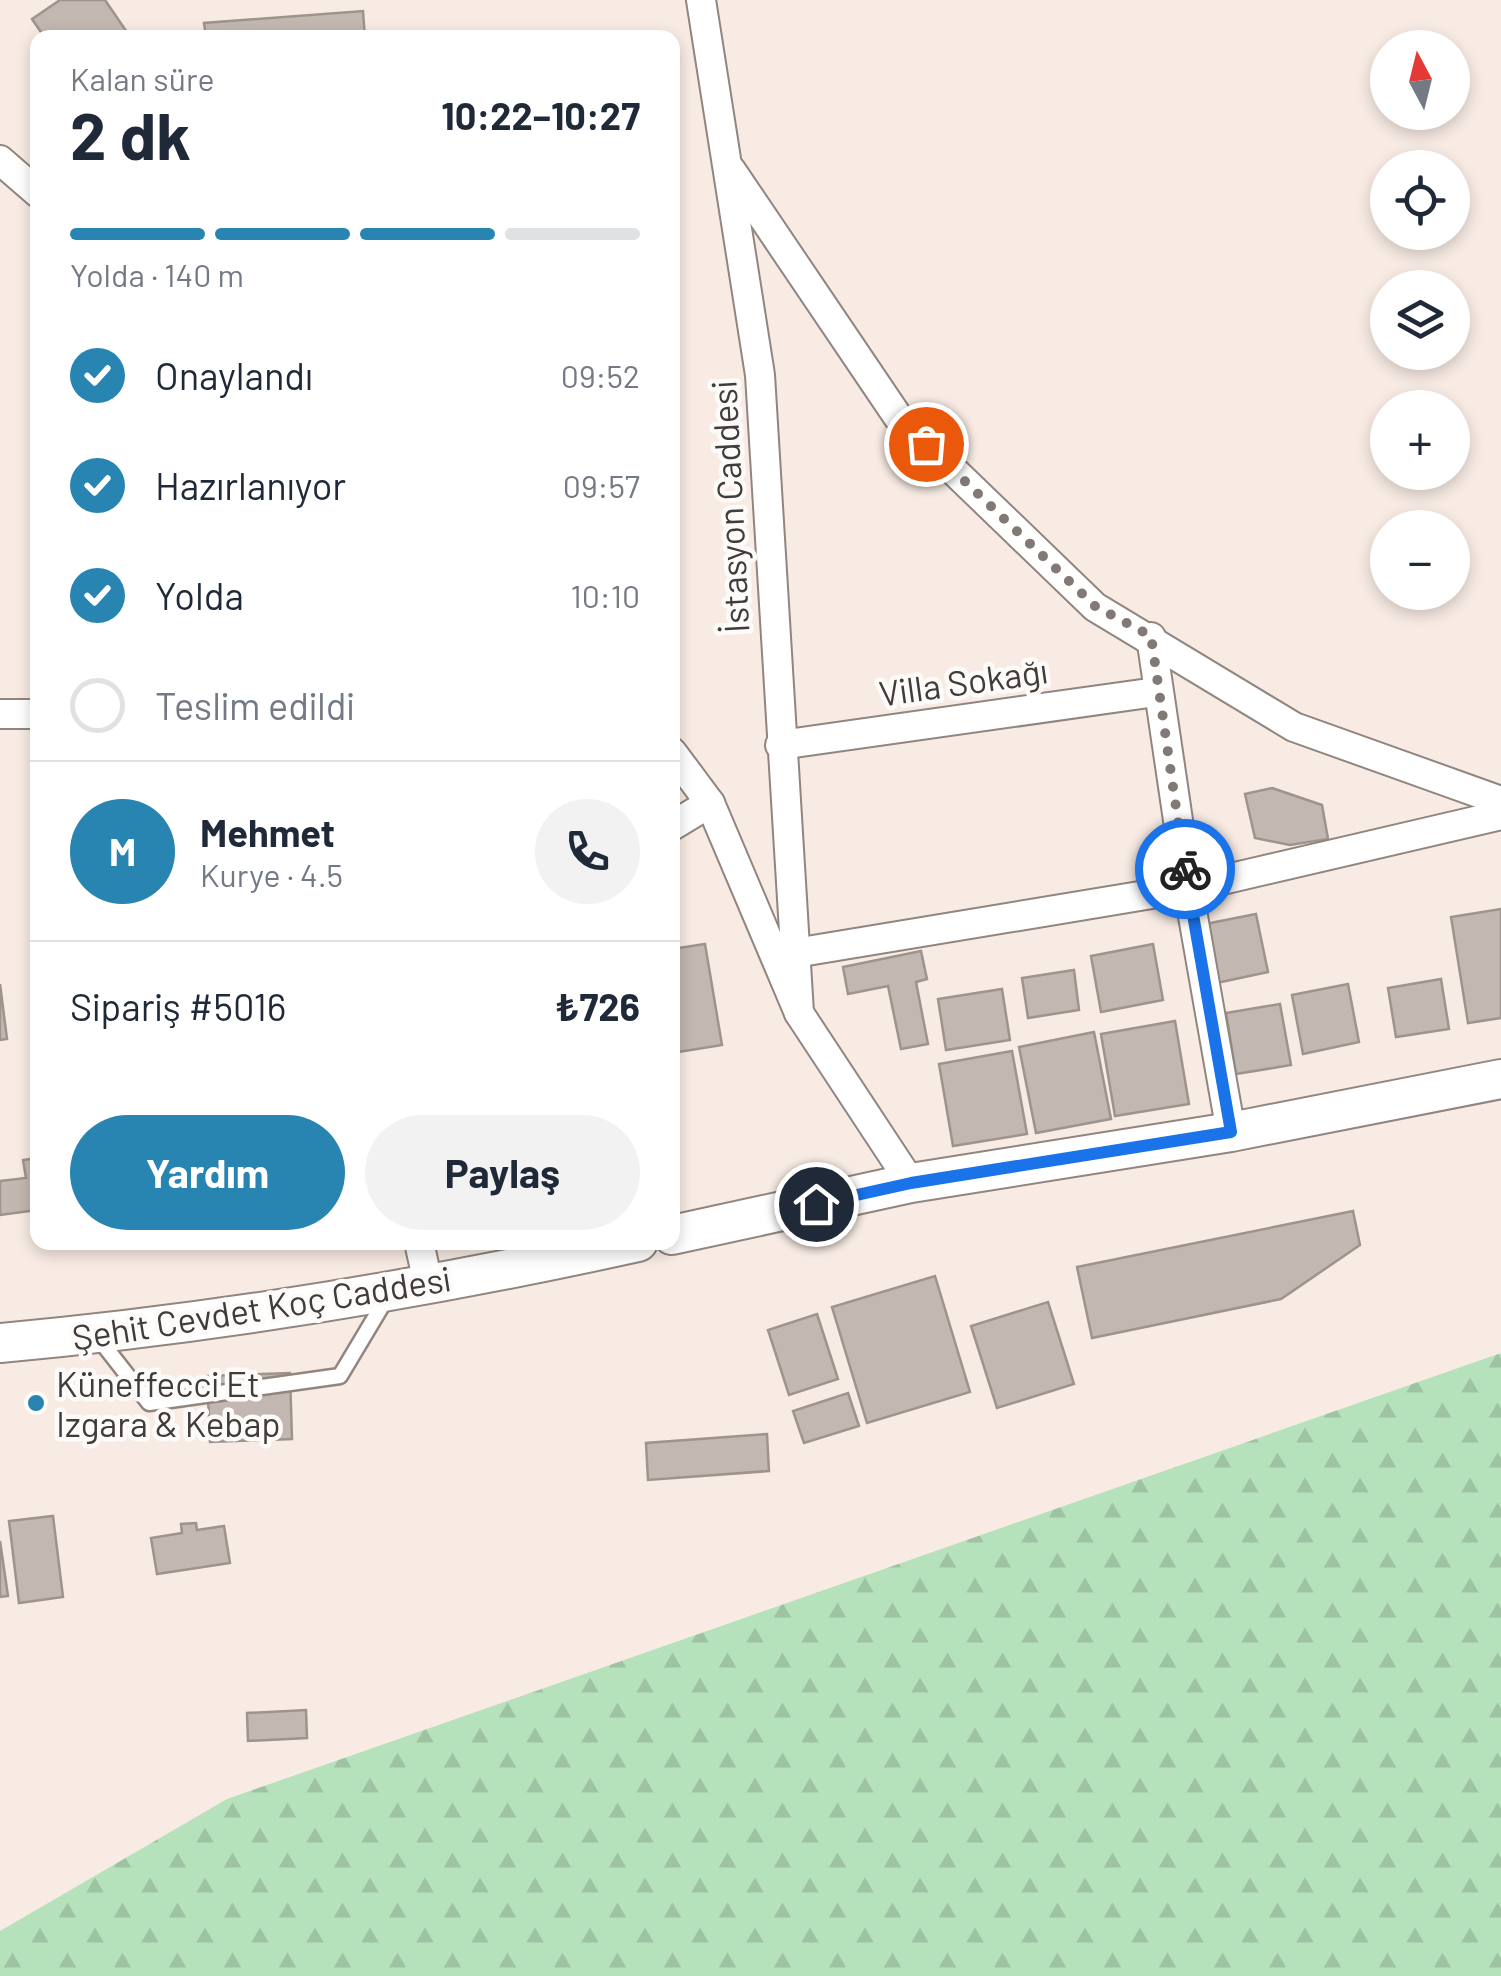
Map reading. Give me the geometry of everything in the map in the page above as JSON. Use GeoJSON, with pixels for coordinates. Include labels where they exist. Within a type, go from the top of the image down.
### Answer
{"type":"FeatureCollection","features":[{"type":"Feature","properties":{"kind":"main road"},"geometry":{"type":"LineString","coordinates":[[680,1233],[911,1183],[1231,1132],[1501,1079]]}},
{"type":"Feature","properties":{"kind":"main road","name":"Şehit Cevdet Koç Caddesi"},"geometry":{"type":"LineString","coordinates":[[0,1343],[96,1334],[410,1286],[597,1250]]}},
{"type":"Feature","properties":{"kind":"street","name":"İstasyon Caddesi"},"geometry":{"type":"LineString","coordinates":[[702,0],[760,375],[799,1013]]}},
{"type":"Feature","properties":{"kind":"street"},"geometry":{"type":"LineString","coordinates":[[0,160],[30,186]]}},
{"type":"Feature","properties":{"kind":"street"},"geometry":{"type":"LineString","coordinates":[[730,170],[898,416],[1095,606],[1151,636],[1294,727],[1501,801]]}},
{"type":"Feature","properties":{"kind":"street"},"geometry":{"type":"LineString","coordinates":[[1151,636],[1156,692],[1231,1132]]}},
{"type":"Feature","properties":{"kind":"street","name":"Villa Sokağı"},"geometry":{"type":"LineString","coordinates":[[780,745],[1156,692]]}},
{"type":"Feature","properties":{"kind":"street"},"geometry":{"type":"LineString","coordinates":[[0,714],[30,714]]}},
{"type":"Feature","properties":{"kind":"street"},"geometry":{"type":"LineString","coordinates":[[680,763],[710,804],[799,1013],[911,1183]]}},
{"type":"Feature","properties":{"kind":"street"},"geometry":{"type":"LineString","coordinates":[[680,821],[710,804]]}},
{"type":"Feature","properties":{"kind":"street"},"geometry":{"type":"LineString","coordinates":[[795,953],[1188,888],[1501,814]]}},
{"type":"Feature","properties":{"kind":"street"},"geometry":{"type":"LineString","coordinates":[[410,1286],[417,1250]]}},
{"type":"Feature","properties":{"kind":"lane"},"geometry":{"type":"LineString","coordinates":[[96,1334],[149,1403],[340,1376],[410,1286]]}},
{"type":"Feature","properties":{"kind":"green space"},"geometry":{"type":"Polygon","coordinates":[[[1501,1353],[1501,1976],[0,1976],[0,1931],[227,1799],[1501,1353]]]}},
{"type":"Feature","properties":{"kind":"building"},"geometry":{"type":"Polygon","coordinates":[[[60,0],[105,0],[126,30],[40,30],[32,19],[60,0]]]}},
{"type":"Feature","properties":{"kind":"building"},"geometry":{"type":"Polygon","coordinates":[[[363,11],[364,30],[205,30],[204,23],[363,11]]]}},
{"type":"Feature","properties":{"kind":"building"},"geometry":{"type":"Polygon","coordinates":[[[1272,788],[1322,805],[1328,839],[1290,845],[1255,838],[1245,794],[1272,788]]]}},
{"type":"Feature","properties":{"kind":"building"},"geometry":{"type":"Polygon","coordinates":[[[1501,909],[1501,1018],[1468,1023],[1451,917],[1501,909]]]}},
{"type":"Feature","properties":{"kind":"building"},"geometry":{"type":"Polygon","coordinates":[[[1256,914],[1268,972],[1212,984],[1200,925],[1256,914]]]}},
{"type":"Feature","properties":{"kind":"building"},"geometry":{"type":"Polygon","coordinates":[[[705,944],[722,1045],[680,1052],[680,948],[705,944]]]}},
{"type":"Feature","properties":{"kind":"building"},"geometry":{"type":"Polygon","coordinates":[[[1153,944],[1163,1000],[1101,1012],[1091,956],[1153,944]]]}},
{"type":"Feature","properties":{"kind":"building"},"geometry":{"type":"Polygon","coordinates":[[[921,951],[927,979],[916,982],[928,1044],[901,1049],[888,986],[848,994],[843,967],[921,951]]]}},
{"type":"Feature","properties":{"kind":"building"},"geometry":{"type":"Polygon","coordinates":[[[1074,970],[1079,1010],[1028,1018],[1022,978],[1074,970]]]}},
{"type":"Feature","properties":{"kind":"building"},"geometry":{"type":"Polygon","coordinates":[[[1441,979],[1449,1029],[1396,1037],[1388,988],[1441,979]]]}},
{"type":"Feature","properties":{"kind":"building"},"geometry":{"type":"Polygon","coordinates":[[[0,984],[7,1039],[0,1040],[0,984]]]}},
{"type":"Feature","properties":{"kind":"building"},"geometry":{"type":"Polygon","coordinates":[[[1348,984],[1359,1042],[1303,1054],[1292,995],[1348,984]]]}},
{"type":"Feature","properties":{"kind":"building"},"geometry":{"type":"Polygon","coordinates":[[[1002,989],[1010,1040],[946,1050],[938,999],[1002,989]]]}},
{"type":"Feature","properties":{"kind":"building"},"geometry":{"type":"Polygon","coordinates":[[[1280,1004],[1291,1065],[1236,1074],[1226,1013],[1280,1004]]]}},
{"type":"Feature","properties":{"kind":"building"},"geometry":{"type":"Polygon","coordinates":[[[1175,1021],[1189,1104],[1115,1116],[1101,1034],[1175,1021]]]}},
{"type":"Feature","properties":{"kind":"building"},"geometry":{"type":"Polygon","coordinates":[[[1094,1032],[1111,1119],[1036,1133],[1019,1047],[1094,1032]]]}},
{"type":"Feature","properties":{"kind":"building"},"geometry":{"type":"Polygon","coordinates":[[[1012,1051],[1027,1134],[953,1146],[939,1064],[1012,1051]]]}},
{"type":"Feature","properties":{"kind":"building"},"geometry":{"type":"Polygon","coordinates":[[[30,1159],[30,1211],[0,1215],[0,1181],[26,1178],[23,1160],[30,1159]]]}},
{"type":"Feature","properties":{"kind":"building"},"geometry":{"type":"Polygon","coordinates":[[[1353,1211],[1360,1245],[1281,1299],[1092,1338],[1077,1267],[1353,1211]]]}},
{"type":"Feature","properties":{"kind":"building"},"geometry":{"type":"Polygon","coordinates":[[[935,1276],[970,1392],[867,1423],[832,1307],[935,1276]]]}},
{"type":"Feature","properties":{"kind":"building"},"geometry":{"type":"Polygon","coordinates":[[[1048,1302],[1074,1384],[997,1408],[971,1326],[1048,1302]]]}},
{"type":"Feature","properties":{"kind":"building"},"geometry":{"type":"Polygon","coordinates":[[[817,1314],[838,1379],[789,1395],[768,1330],[817,1314]]]}},
{"type":"Feature","properties":{"kind":"building"},"geometry":{"type":"Polygon","coordinates":[[[290,1373],[292,1439],[210,1442],[207,1376],[290,1373]]]}},
{"type":"Feature","properties":{"kind":"building"},"geometry":{"type":"Polygon","coordinates":[[[848,1393],[859,1426],[804,1443],[793,1411],[848,1393]]]}},
{"type":"Feature","properties":{"kind":"building"},"geometry":{"type":"Polygon","coordinates":[[[767,1434],[769,1471],[648,1480],[646,1443],[767,1434]]]}},
{"type":"Feature","properties":{"kind":"building"},"geometry":{"type":"Polygon","coordinates":[[[53,1516],[63,1597],[19,1603],[9,1521],[53,1516]]]}},
{"type":"Feature","properties":{"kind":"building"},"geometry":{"type":"Polygon","coordinates":[[[196,1523],[197,1530],[224,1526],[230,1563],[157,1574],[151,1538],[182,1533],[181,1524],[196,1523]]]}},
{"type":"Feature","properties":{"kind":"building"},"geometry":{"type":"Polygon","coordinates":[[[0,1541],[8,1596],[0,1597],[0,1541]]]}},
{"type":"Feature","properties":{"kind":"building"},"geometry":{"type":"Polygon","coordinates":[[[306,1710],[307,1738],[248,1741],[247,1713],[306,1710]]]}},
{"type":"Feature","properties":{"kind":"way so far"},"geometry":{"type":"LineString","coordinates":[[926,444],[1095,606],[1151,636],[1156,692],[1185,869]]}},
{"type":"Feature","properties":{"kind":"place","name":"Küneffecci Et Izgara & Kebap"},"geometry":{"type":"Point","coordinates":[36,1403]}},
{"type":"Feature","properties":{"kind":"route"},"geometry":{"type":"LineString","coordinates":[[816,1204],[911,1183],[1231,1132],[1185,869]]}}]}
